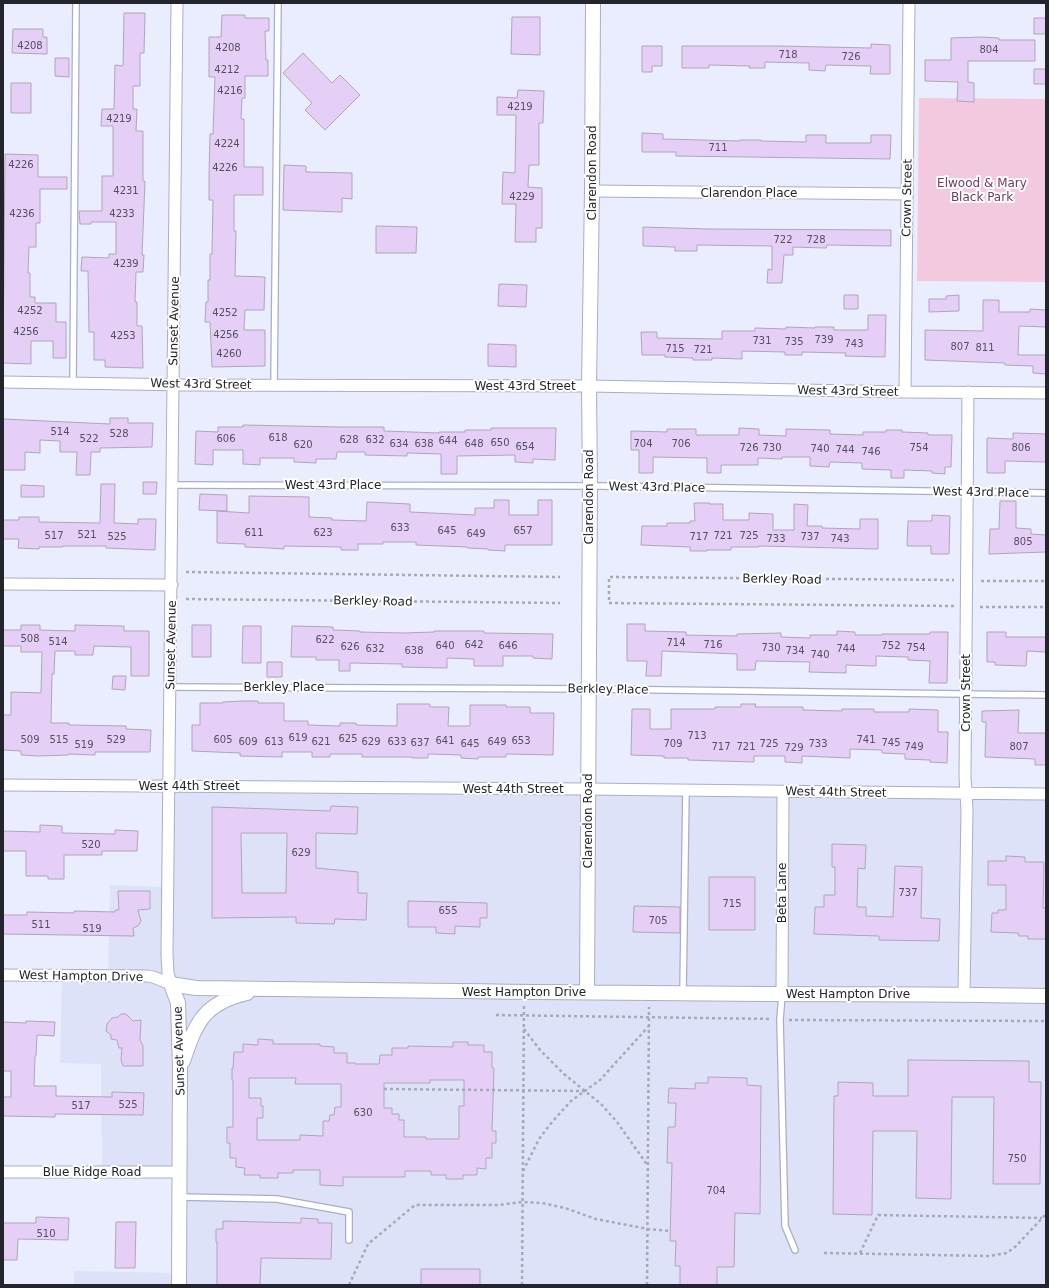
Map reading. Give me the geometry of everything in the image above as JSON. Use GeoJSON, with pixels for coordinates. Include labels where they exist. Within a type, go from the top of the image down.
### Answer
{"type":"FeatureCollection","features":[{"type":"Feature","properties":{"kind":"street","name":"Sunset Avenue"},"geometry":{"type":"LineString","coordinates":[[177,3],[167,954],[168,973],[178,1003],[180,1068],[179,1285]]}},
{"type":"Feature","properties":{"kind":"street","name":"Clarendon Road"},"geometry":{"type":"LineString","coordinates":[[587,992],[590,486],[589,386],[593,3]]}},
{"type":"Feature","properties":{"kind":"street","name":"Crown Street"},"geometry":{"type":"LineString","coordinates":[[905,392],[909,3]]}},
{"type":"Feature","properties":{"kind":"street","name":"Clarendon Place"},"geometry":{"type":"LineString","coordinates":[[592,191],[907,194]]}},
{"type":"Feature","properties":{"kind":"street","name":"West 43rd Street"},"geometry":{"type":"LineString","coordinates":[[3,382],[589,386],[1046,393]]}},
{"type":"Feature","properties":{"kind":"street","name":"Crown Street"},"geometry":{"type":"LineString","coordinates":[[964,994],[967,810],[965,777],[966,492],[968,392]]}},
{"type":"Feature","properties":{"kind":"street"},"geometry":{"type":"LineString","coordinates":[[3,584],[172,585]]}},
{"type":"Feature","properties":{"kind":"street","name":"West 44th Street"},"geometry":{"type":"LineString","coordinates":[[3,785],[1046,794]]}},
{"type":"Feature","properties":{"kind":"street","name":"Beta Lane"},"geometry":{"type":"LineString","coordinates":[[782,994],[783,792]]}},
{"type":"Feature","properties":{"kind":"street","name":"West Hampton Drive"},"geometry":{"type":"LineString","coordinates":[[3,975],[148,976],[171,984],[196,988],[524,992],[964,994],[1046,996]]}},
{"type":"Feature","properties":{"kind":"street"},"geometry":{"type":"LineString","coordinates":[[180,1068],[193,1033],[207,1012],[232,997],[262,989]]}},
{"type":"Feature","properties":{"kind":"street","name":"Blue Ridge Road"},"geometry":{"type":"LineString","coordinates":[[3,1172],[180,1172]]}},
{"type":"Feature","properties":{"kind":"lane"},"geometry":{"type":"LineString","coordinates":[[73,383],[76,3]]}},
{"type":"Feature","properties":{"kind":"lane"},"geometry":{"type":"LineString","coordinates":[[274,385],[278,3]]}},
{"type":"Feature","properties":{"kind":"lane","name":"West 43rd Place"},"geometry":{"type":"LineString","coordinates":[[173,485],[590,486],[1046,493]]}},
{"type":"Feature","properties":{"kind":"lane","name":"Berkley Place"},"geometry":{"type":"LineString","coordinates":[[171,687],[589,689],[1046,695]]}},
{"type":"Feature","properties":{"kind":"lane"},"geometry":{"type":"LineString","coordinates":[[683,993],[686,790]]}},
{"type":"Feature","properties":{"kind":"lane"},"geometry":{"type":"LineString","coordinates":[[782,994],[780,1020],[785,1226],[795,1250]]}},
{"type":"Feature","properties":{"kind":"lane"},"geometry":{"type":"LineString","coordinates":[[180,1197],[277,1199],[349,1212],[349,1240]]}},
{"type":"Feature","properties":{"kind":"path"},"geometry":{"type":"LineString","coordinates":[[186,572],[560,577]]}},
{"type":"Feature","properties":{"kind":"path","name":"Berkley Road"},"geometry":{"type":"LineString","coordinates":[[954,580],[609,577],[609,603],[954,606]]}},
{"type":"Feature","properties":{"kind":"path"},"geometry":{"type":"LineString","coordinates":[[981,581],[1046,581]]}},
{"type":"Feature","properties":{"kind":"path","name":"Berkley Road"},"geometry":{"type":"LineString","coordinates":[[186,599],[560,603]]}},
{"type":"Feature","properties":{"kind":"path"},"geometry":{"type":"LineString","coordinates":[[980,607],[1046,607]]}},
{"type":"Feature","properties":{"kind":"path"},"geometry":{"type":"LineString","coordinates":[[522,1285],[524,992]]}},
{"type":"Feature","properties":{"kind":"path"},"geometry":{"type":"LineString","coordinates":[[648,1285],[649,1007]]}},
{"type":"Feature","properties":{"kind":"path"},"geometry":{"type":"LineString","coordinates":[[496,1015],[772,1019]]}},
{"type":"Feature","properties":{"kind":"path"},"geometry":{"type":"LineString","coordinates":[[790,1020],[1046,1021]]}},
{"type":"Feature","properties":{"kind":"path"},"geometry":{"type":"LineString","coordinates":[[522,1173],[539,1139],[571,1101],[600,1080],[648,1027]]}},
{"type":"Feature","properties":{"kind":"path"},"geometry":{"type":"LineString","coordinates":[[524,1028],[540,1050],[564,1074],[600,1104],[617,1122],[648,1166]]}},
{"type":"Feature","properties":{"kind":"path"},"geometry":{"type":"LineString","coordinates":[[384,1089],[585,1091]]}},
{"type":"Feature","properties":{"kind":"path"},"geometry":{"type":"LineString","coordinates":[[349,1285],[368,1244],[415,1205],[499,1205],[522,1202],[542,1202],[596,1219],[648,1229],[671,1231]]}},
{"type":"Feature","properties":{"kind":"path"},"geometry":{"type":"LineString","coordinates":[[824,1253],[989,1256],[1006,1253],[1016,1246],[1046,1214]]}},
{"type":"Feature","properties":{"kind":"path"},"geometry":{"type":"LineString","coordinates":[[860,1253],[878,1215],[1043,1218]]}},
{"type":"Feature","properties":{"kind":"shaded area"},"geometry":{"type":"Polygon","coordinates":[[[169,785],[1046,796],[1046,1285],[74,1285],[74,1271],[179,1273],[180,1171],[102,1172],[101,1064],[60,1063],[62,978],[108,976],[110,885],[169,887],[169,785]]]}},
{"type":"Feature","properties":{"kind":"green space","name":"Elwood & Mary Black Park"},"geometry":{"type":"Polygon","coordinates":[[[919,98],[1046,99],[1046,282],[917,281],[919,98]]]}},
{"type":"Feature","properties":{"kind":"building"},"geometry":{"type":"Polygon","coordinates":[[[124,13],[145,13],[144,53],[140,53],[140,86],[133,86],[133,109],[137,109],[136,131],[143,131],[143,181],[145,181],[142,255],[144,255],[143,272],[136,272],[135,302],[137,302],[137,326],[142,326],[143,368],[105,367],[105,360],[94,360],[94,332],[89,332],[88,271],[81,271],[82,257],[109,258],[109,254],[116,254],[116,222],[91,222],[91,224],[80,224],[79,211],[102,211],[102,176],[113,176],[113,126],[101,126],[102,109],[114,109],[115,65],[123,66],[124,13]]]}},
{"type":"Feature","properties":{"kind":"building"},"geometry":{"type":"Polygon","coordinates":[[[222,15],[245,15],[245,18],[269,18],[269,31],[265,31],[268,76],[245,76],[245,98],[242,98],[241,119],[244,119],[244,167],[263,167],[263,195],[234,195],[234,231],[236,231],[235,276],[265,277],[264,310],[245,310],[244,330],[265,330],[265,366],[212,367],[210,322],[205,322],[206,302],[208,302],[208,280],[210,280],[210,254],[212,254],[213,200],[209,200],[209,176],[210,134],[213,134],[215,77],[209,77],[209,37],[221,37],[222,15]]]}},
{"type":"Feature","properties":{"kind":"building"},"geometry":{"type":"Polygon","coordinates":[[[512,17],[540,17],[540,55],[511,54],[512,17]]]}},
{"type":"Feature","properties":{"kind":"building"},"geometry":{"type":"Polygon","coordinates":[[[1034,18],[1046,18],[1046,34],[1034,34],[1034,18]]]}},
{"type":"Feature","properties":{"kind":"building"},"geometry":{"type":"Polygon","coordinates":[[[13,29],[43,29],[43,37],[47,37],[47,54],[12,53],[13,29]]]}},
{"type":"Feature","properties":{"kind":"building"},"geometry":{"type":"Polygon","coordinates":[[[951,38],[999,38],[999,40],[1035,40],[1035,61],[968,61],[968,82],[974,83],[974,102],[957,101],[958,82],[925,81],[925,60],[951,60],[951,38]]]}},
{"type":"Feature","properties":{"kind":"building"},"geometry":{"type":"Polygon","coordinates":[[[871,44],[890,45],[890,74],[870,74],[871,66],[826,65],[825,71],[809,70],[809,63],[765,62],[765,68],[709,65],[709,68],[682,68],[682,46],[871,48],[871,44]]]}},
{"type":"Feature","properties":{"kind":"building"},"geometry":{"type":"Polygon","coordinates":[[[642,46],[662,46],[662,66],[652,66],[652,72],[642,72],[642,46]]]}},
{"type":"Feature","properties":{"kind":"building"},"geometry":{"type":"Polygon","coordinates":[[[303,53],[332,83],[340,75],[360,95],[325,130],[305,110],[312,103],[283,73],[303,53]]]}},
{"type":"Feature","properties":{"kind":"building"},"geometry":{"type":"Polygon","coordinates":[[[55,58],[69,58],[69,77],[55,76],[55,58]]]}},
{"type":"Feature","properties":{"kind":"building"},"geometry":{"type":"Polygon","coordinates":[[[1034,69],[1046,69],[1046,84],[1034,84],[1034,69]]]}},
{"type":"Feature","properties":{"kind":"building"},"geometry":{"type":"Polygon","coordinates":[[[11,83],[31,83],[31,113],[11,113],[11,83]]]}},
{"type":"Feature","properties":{"kind":"building"},"geometry":{"type":"Polygon","coordinates":[[[518,90],[544,91],[543,123],[539,123],[539,165],[529,165],[528,187],[542,188],[542,228],[536,228],[536,242],[515,242],[516,204],[502,204],[503,172],[515,173],[516,115],[497,115],[497,97],[517,98],[518,90]]]}},
{"type":"Feature","properties":{"kind":"building"},"geometry":{"type":"Polygon","coordinates":[[[642,133],[663,134],[663,139],[806,142],[806,135],[826,135],[826,143],[871,143],[871,135],[891,135],[890,159],[676,156],[676,152],[642,152],[642,133]]]}},
{"type":"Feature","properties":{"kind":"building"},"geometry":{"type":"Polygon","coordinates":[[[5,154],[38,155],[38,177],[67,177],[67,189],[40,189],[40,223],[36,223],[36,247],[29,247],[28,273],[30,273],[30,297],[35,297],[35,303],[56,303],[56,322],[66,322],[66,358],[53,358],[53,341],[31,341],[31,364],[3,363],[5,154]]]}},
{"type":"Feature","properties":{"kind":"building"},"geometry":{"type":"Polygon","coordinates":[[[284,165],[306,166],[306,172],[352,173],[352,199],[342,198],[342,212],[283,210],[284,165]]]}},
{"type":"Feature","properties":{"kind":"building"},"geometry":{"type":"Polygon","coordinates":[[[376,226],[417,227],[416,253],[376,253],[376,226]]]}},
{"type":"Feature","properties":{"kind":"building"},"geometry":{"type":"Polygon","coordinates":[[[643,227],[708,229],[891,230],[891,246],[827,245],[826,248],[793,247],[793,255],[784,255],[782,283],[767,283],[768,269],[772,270],[772,246],[697,245],[697,251],[675,251],[675,247],[643,246],[643,227]]]}},
{"type":"Feature","properties":{"kind":"building"},"geometry":{"type":"Polygon","coordinates":[[[499,284],[527,285],[526,307],[498,306],[499,284]]]}},
{"type":"Feature","properties":{"kind":"building"},"geometry":{"type":"Polygon","coordinates":[[[844,295],[858,295],[858,309],[844,309],[844,295]]]}},
{"type":"Feature","properties":{"kind":"building"},"geometry":{"type":"Polygon","coordinates":[[[959,295],[959,311],[929,312],[929,299],[946,299],[946,296],[959,295]]]}},
{"type":"Feature","properties":{"kind":"building"},"geometry":{"type":"Polygon","coordinates":[[[983,300],[999,300],[999,312],[1030,312],[1030,309],[1046,310],[1046,327],[1019,326],[1018,355],[1046,355],[1046,374],[1033,373],[1033,366],[1005,365],[1005,363],[925,360],[925,330],[983,331],[983,300]]]}},
{"type":"Feature","properties":{"kind":"building"},"geometry":{"type":"Polygon","coordinates":[[[868,315],[886,315],[885,357],[845,356],[846,353],[802,352],[802,355],[785,355],[785,352],[742,351],[742,359],[712,358],[712,360],[693,360],[693,358],[665,357],[665,355],[642,355],[641,332],[657,332],[657,338],[722,339],[722,331],[755,331],[755,328],[786,329],[786,327],[834,327],[834,330],[868,330],[868,315]]]}},
{"type":"Feature","properties":{"kind":"building"},"geometry":{"type":"Polygon","coordinates":[[[488,344],[516,345],[516,367],[488,366],[488,344]]]}},
{"type":"Feature","properties":{"kind":"building"},"geometry":{"type":"Polygon","coordinates":[[[110,418],[128,418],[128,423],[153,423],[152,447],[100,448],[100,452],[91,452],[90,475],[76,475],[77,452],[60,452],[60,441],[40,440],[40,453],[25,452],[25,470],[3,470],[3,419],[110,424],[110,418]]]}},
{"type":"Feature","properties":{"kind":"building"},"geometry":{"type":"Polygon","coordinates":[[[243,425],[384,427],[384,431],[439,433],[465,432],[465,430],[491,430],[491,428],[556,428],[555,460],[533,459],[533,463],[515,462],[515,455],[457,456],[457,474],[441,474],[441,454],[407,453],[407,456],[365,455],[365,452],[337,452],[336,459],[316,459],[316,463],[294,462],[294,458],[260,458],[260,465],[243,464],[243,450],[213,450],[213,465],[195,464],[196,431],[218,432],[218,427],[243,427],[243,425]]]}},
{"type":"Feature","properties":{"kind":"building"},"geometry":{"type":"Polygon","coordinates":[[[739,428],[759,429],[759,435],[786,436],[786,429],[830,430],[830,434],[863,435],[863,432],[902,430],[902,432],[928,433],[928,435],[952,435],[951,467],[945,467],[945,474],[932,473],[932,471],[904,470],[904,478],[891,478],[891,470],[862,469],[862,463],[830,462],[829,467],[810,466],[810,457],[782,457],[782,459],[758,458],[758,465],[721,465],[721,473],[707,473],[707,458],[653,457],[653,473],[639,473],[639,450],[631,450],[631,431],[667,432],[667,429],[696,429],[696,435],[739,435],[739,428]]]}},
{"type":"Feature","properties":{"kind":"building"},"geometry":{"type":"Polygon","coordinates":[[[1013,433],[1046,434],[1046,462],[1005,461],[1005,473],[987,473],[987,438],[1013,439],[1013,433]]]}},
{"type":"Feature","properties":{"kind":"building"},"geometry":{"type":"Polygon","coordinates":[[[143,482],[157,482],[156,494],[143,494],[143,482]]]}},
{"type":"Feature","properties":{"kind":"building"},"geometry":{"type":"Polygon","coordinates":[[[101,484],[115,484],[114,523],[138,524],[138,519],[156,519],[155,550],[106,548],[106,546],[39,547],[39,549],[18,548],[19,539],[3,539],[3,520],[19,520],[19,517],[39,517],[39,522],[100,523],[101,484]]]}},
{"type":"Feature","properties":{"kind":"building"},"geometry":{"type":"Polygon","coordinates":[[[21,485],[44,486],[44,497],[21,497],[21,485]]]}},
{"type":"Feature","properties":{"kind":"building"},"geometry":{"type":"Polygon","coordinates":[[[200,494],[227,495],[227,511],[199,510],[200,494]]]}},
{"type":"Feature","properties":{"kind":"building"},"geometry":{"type":"Polygon","coordinates":[[[249,496],[309,497],[309,517],[332,518],[332,520],[366,521],[367,502],[410,504],[410,512],[475,515],[475,508],[494,508],[494,500],[509,500],[509,515],[538,515],[538,500],[552,500],[552,545],[505,545],[505,551],[467,547],[416,545],[416,542],[358,544],[358,550],[341,550],[341,547],[284,546],[284,549],[245,547],[245,544],[217,543],[217,511],[249,513],[249,496]]]}},
{"type":"Feature","properties":{"kind":"building"},"geometry":{"type":"Polygon","coordinates":[[[1000,501],[1016,501],[1016,528],[1031,529],[1031,534],[1046,535],[1046,552],[989,554],[990,529],[999,529],[1000,501]]]}},
{"type":"Feature","properties":{"kind":"building"},"geometry":{"type":"Polygon","coordinates":[[[694,503],[723,504],[723,520],[749,520],[749,513],[773,514],[773,530],[794,530],[794,504],[808,505],[807,526],[860,529],[860,519],[878,519],[878,549],[759,546],[731,547],[731,550],[690,551],[690,547],[641,545],[642,526],[667,526],[667,523],[690,523],[690,521],[695,521],[694,503]]]}},
{"type":"Feature","properties":{"kind":"building"},"geometry":{"type":"Polygon","coordinates":[[[932,515],[950,516],[949,554],[931,554],[931,546],[907,546],[908,521],[932,521],[932,515]]]}},
{"type":"Feature","properties":{"kind":"building"},"geometry":{"type":"Polygon","coordinates":[[[627,624],[645,624],[645,631],[686,632],[686,635],[737,636],[737,634],[781,633],[781,637],[810,638],[810,635],[837,635],[837,631],[855,632],[855,635],[930,634],[930,632],[948,632],[947,683],[929,683],[930,661],[908,660],[908,657],[876,656],[876,666],[846,665],[846,673],[809,672],[810,662],[756,661],[755,670],[737,670],[737,654],[662,651],[661,676],[646,676],[647,661],[627,661],[627,624]]]}},
{"type":"Feature","properties":{"kind":"building"},"geometry":{"type":"Polygon","coordinates":[[[21,625],[40,625],[40,630],[75,631],[75,625],[124,626],[124,631],[149,631],[149,676],[131,676],[131,647],[94,646],[93,655],[75,655],[75,651],[55,651],[54,674],[52,674],[51,723],[69,723],[69,725],[126,726],[126,729],[151,730],[150,752],[95,752],[95,755],[68,754],[38,756],[21,755],[21,751],[3,750],[3,715],[11,715],[11,692],[41,693],[42,652],[21,652],[21,646],[3,646],[3,630],[21,630],[21,625]]]}},
{"type":"Feature","properties":{"kind":"building"},"geometry":{"type":"Polygon","coordinates":[[[192,625],[211,625],[211,657],[192,657],[192,625]]]}},
{"type":"Feature","properties":{"kind":"building"},"geometry":{"type":"Polygon","coordinates":[[[243,626],[261,626],[261,663],[242,663],[243,626]]]}},
{"type":"Feature","properties":{"kind":"building"},"geometry":{"type":"Polygon","coordinates":[[[292,626],[333,627],[333,630],[360,632],[403,633],[434,631],[484,631],[484,633],[553,634],[552,659],[533,658],[533,656],[503,656],[503,666],[474,666],[474,659],[447,658],[447,668],[402,667],[402,664],[350,663],[350,671],[339,671],[339,660],[316,660],[316,657],[291,657],[292,626]]]}},
{"type":"Feature","properties":{"kind":"building"},"geometry":{"type":"Polygon","coordinates":[[[987,632],[1006,632],[1006,637],[1046,637],[1046,652],[1027,651],[1026,666],[995,665],[995,662],[987,662],[987,632]]]}},
{"type":"Feature","properties":{"kind":"building"},"geometry":{"type":"Polygon","coordinates":[[[267,662],[282,662],[282,677],[267,677],[267,662]]]}},
{"type":"Feature","properties":{"kind":"building"},"geometry":{"type":"Polygon","coordinates":[[[113,676],[126,676],[125,690],[112,689],[113,676]]]}},
{"type":"Feature","properties":{"kind":"building"},"geometry":{"type":"Polygon","coordinates":[[[258,701],[258,703],[284,703],[284,721],[308,721],[308,725],[340,726],[340,723],[356,723],[356,725],[397,726],[397,704],[430,704],[430,707],[449,707],[448,726],[470,726],[470,705],[530,707],[530,713],[554,713],[553,755],[506,754],[506,757],[478,757],[478,759],[461,758],[461,755],[428,754],[428,758],[362,757],[362,754],[330,754],[330,757],[312,757],[312,752],[282,752],[282,757],[240,756],[240,753],[192,751],[192,725],[200,725],[200,703],[258,701]]]}},
{"type":"Feature","properties":{"kind":"building"},"geometry":{"type":"Polygon","coordinates":[[[741,704],[756,704],[755,707],[803,707],[803,710],[842,711],[842,709],[874,709],[874,712],[909,712],[909,709],[938,710],[938,732],[948,732],[947,763],[930,762],[930,760],[905,759],[905,754],[882,753],[882,750],[850,749],[850,758],[802,756],[802,763],[785,762],[785,756],[754,756],[754,762],[688,760],[688,758],[664,758],[664,756],[631,755],[632,709],[650,709],[650,729],[671,729],[671,709],[715,709],[715,707],[741,707],[741,704]]]}},
{"type":"Feature","properties":{"kind":"building"},"geometry":{"type":"Polygon","coordinates":[[[1019,710],[1018,733],[1046,733],[1046,765],[1035,765],[1035,759],[985,757],[986,722],[982,722],[982,711],[1019,710]]]}},
{"type":"Feature","properties":{"kind":"building"},"geometry":{"type":"Polygon","coordinates":[[[331,806],[358,807],[357,834],[316,833],[316,868],[358,872],[358,893],[367,893],[366,920],[335,919],[334,924],[296,923],[296,917],[212,918],[212,807],[330,811],[331,806]],[[241,833],[242,893],[286,893],[287,833],[241,833]]]}},
{"type":"Feature","properties":{"kind":"building"},"geometry":{"type":"Polygon","coordinates":[[[40,825],[62,826],[62,833],[115,834],[115,830],[138,831],[137,851],[102,851],[102,855],[64,855],[64,879],[48,879],[48,876],[26,876],[26,851],[3,851],[3,831],[40,832],[40,825]]]}},
{"type":"Feature","properties":{"kind":"building"},"geometry":{"type":"Polygon","coordinates":[[[832,844],[866,845],[865,869],[858,868],[857,907],[866,907],[866,916],[893,917],[895,866],[922,867],[921,918],[940,919],[939,941],[879,940],[879,936],[814,934],[815,907],[824,907],[824,895],[835,895],[835,867],[832,867],[832,844]]]}},
{"type":"Feature","properties":{"kind":"building"},"geometry":{"type":"Polygon","coordinates":[[[1006,856],[1025,857],[1025,862],[1044,862],[1043,908],[1046,908],[1046,939],[1028,939],[1028,936],[1019,936],[1018,933],[991,932],[992,913],[998,913],[998,910],[1006,910],[1006,885],[988,885],[988,861],[1006,861],[1006,856]]]}},
{"type":"Feature","properties":{"kind":"building"},"geometry":{"type":"Polygon","coordinates":[[[709,877],[755,877],[755,930],[709,930],[709,877]]]}},
{"type":"Feature","properties":{"kind":"building"},"geometry":{"type":"Polygon","coordinates":[[[118,891],[150,891],[150,909],[138,910],[141,921],[138,926],[133,928],[134,936],[3,934],[3,915],[27,915],[27,912],[115,912],[115,910],[119,910],[118,891]]]}},
{"type":"Feature","properties":{"kind":"building"},"geometry":{"type":"Polygon","coordinates":[[[408,901],[487,903],[487,918],[480,918],[480,927],[455,926],[455,934],[436,933],[436,927],[408,927],[408,901]]]}},
{"type":"Feature","properties":{"kind":"building"},"geometry":{"type":"Polygon","coordinates":[[[634,906],[680,907],[680,933],[633,932],[634,906]]]}},
{"type":"Feature","properties":{"kind":"building"},"geometry":{"type":"Polygon","coordinates":[[[121,1014],[126,1014],[133,1021],[141,1020],[140,1040],[143,1046],[143,1066],[123,1066],[121,1060],[122,1048],[119,1048],[117,1040],[111,1039],[111,1035],[106,1031],[107,1024],[112,1018],[118,1017],[121,1014]]]}},
{"type":"Feature","properties":{"kind":"building"},"geometry":{"type":"Polygon","coordinates":[[[26,1021],[55,1022],[54,1036],[37,1035],[34,1086],[56,1086],[56,1096],[112,1097],[112,1092],[144,1093],[143,1115],[55,1114],[55,1117],[3,1116],[3,1097],[11,1097],[11,1071],[3,1071],[3,1022],[26,1023],[26,1021]]]}},
{"type":"Feature","properties":{"kind":"building"},"geometry":{"type":"Polygon","coordinates":[[[258,1039],[273,1040],[273,1044],[320,1044],[320,1046],[334,1047],[334,1053],[347,1053],[347,1063],[379,1064],[380,1055],[392,1055],[392,1048],[408,1048],[408,1046],[453,1047],[453,1042],[468,1042],[468,1045],[484,1045],[484,1052],[492,1052],[492,1068],[494,1068],[492,1131],[496,1131],[496,1143],[492,1143],[492,1158],[486,1158],[486,1169],[477,1168],[477,1175],[463,1175],[463,1179],[446,1179],[446,1175],[431,1175],[431,1171],[405,1171],[405,1177],[343,1177],[343,1186],[320,1185],[320,1170],[293,1170],[293,1173],[278,1173],[278,1178],[260,1178],[260,1175],[244,1175],[245,1168],[236,1167],[236,1158],[230,1158],[230,1143],[227,1143],[227,1127],[233,1127],[232,1068],[234,1052],[243,1052],[243,1044],[258,1045],[258,1039]],[[249,1078],[249,1098],[261,1098],[261,1106],[263,1106],[263,1118],[257,1118],[257,1140],[300,1140],[300,1135],[323,1136],[323,1121],[329,1121],[330,1115],[334,1115],[335,1107],[341,1107],[341,1084],[295,1084],[296,1078],[249,1078]],[[430,1080],[430,1083],[384,1083],[384,1108],[392,1108],[392,1114],[399,1114],[399,1120],[404,1120],[404,1137],[459,1139],[459,1106],[464,1106],[464,1080],[430,1080]]]}},
{"type":"Feature","properties":{"kind":"building"},"geometry":{"type":"Polygon","coordinates":[[[908,1060],[1029,1061],[1029,1082],[1041,1082],[1040,1184],[993,1184],[994,1097],[952,1097],[951,1199],[916,1198],[917,1131],[873,1131],[872,1215],[833,1214],[834,1096],[838,1096],[838,1082],[873,1083],[873,1096],[908,1096],[908,1060]]]}},
{"type":"Feature","properties":{"kind":"building"},"geometry":{"type":"Polygon","coordinates":[[[708,1077],[747,1078],[747,1085],[761,1086],[760,1214],[735,1213],[734,1267],[717,1267],[717,1285],[680,1285],[680,1266],[675,1266],[676,1241],[670,1241],[672,1163],[667,1163],[668,1127],[675,1127],[676,1103],[668,1103],[669,1088],[695,1089],[695,1083],[708,1083],[708,1077]]]}},
{"type":"Feature","properties":{"kind":"building"},"geometry":{"type":"Polygon","coordinates":[[[36,1217],[69,1218],[68,1240],[18,1239],[17,1260],[3,1260],[3,1223],[36,1223],[36,1217]]]}},
{"type":"Feature","properties":{"kind":"building"},"geometry":{"type":"Polygon","coordinates":[[[301,1218],[318,1219],[318,1223],[332,1223],[331,1259],[261,1258],[260,1285],[217,1285],[216,1229],[223,1229],[223,1221],[301,1223],[301,1218]]]}},
{"type":"Feature","properties":{"kind":"building"},"geometry":{"type":"Polygon","coordinates":[[[116,1222],[136,1222],[135,1268],[115,1268],[116,1222]]]}},
{"type":"Feature","properties":{"kind":"building"},"geometry":{"type":"Polygon","coordinates":[[[421,1269],[480,1269],[480,1285],[421,1285],[421,1269]]]}}]}
